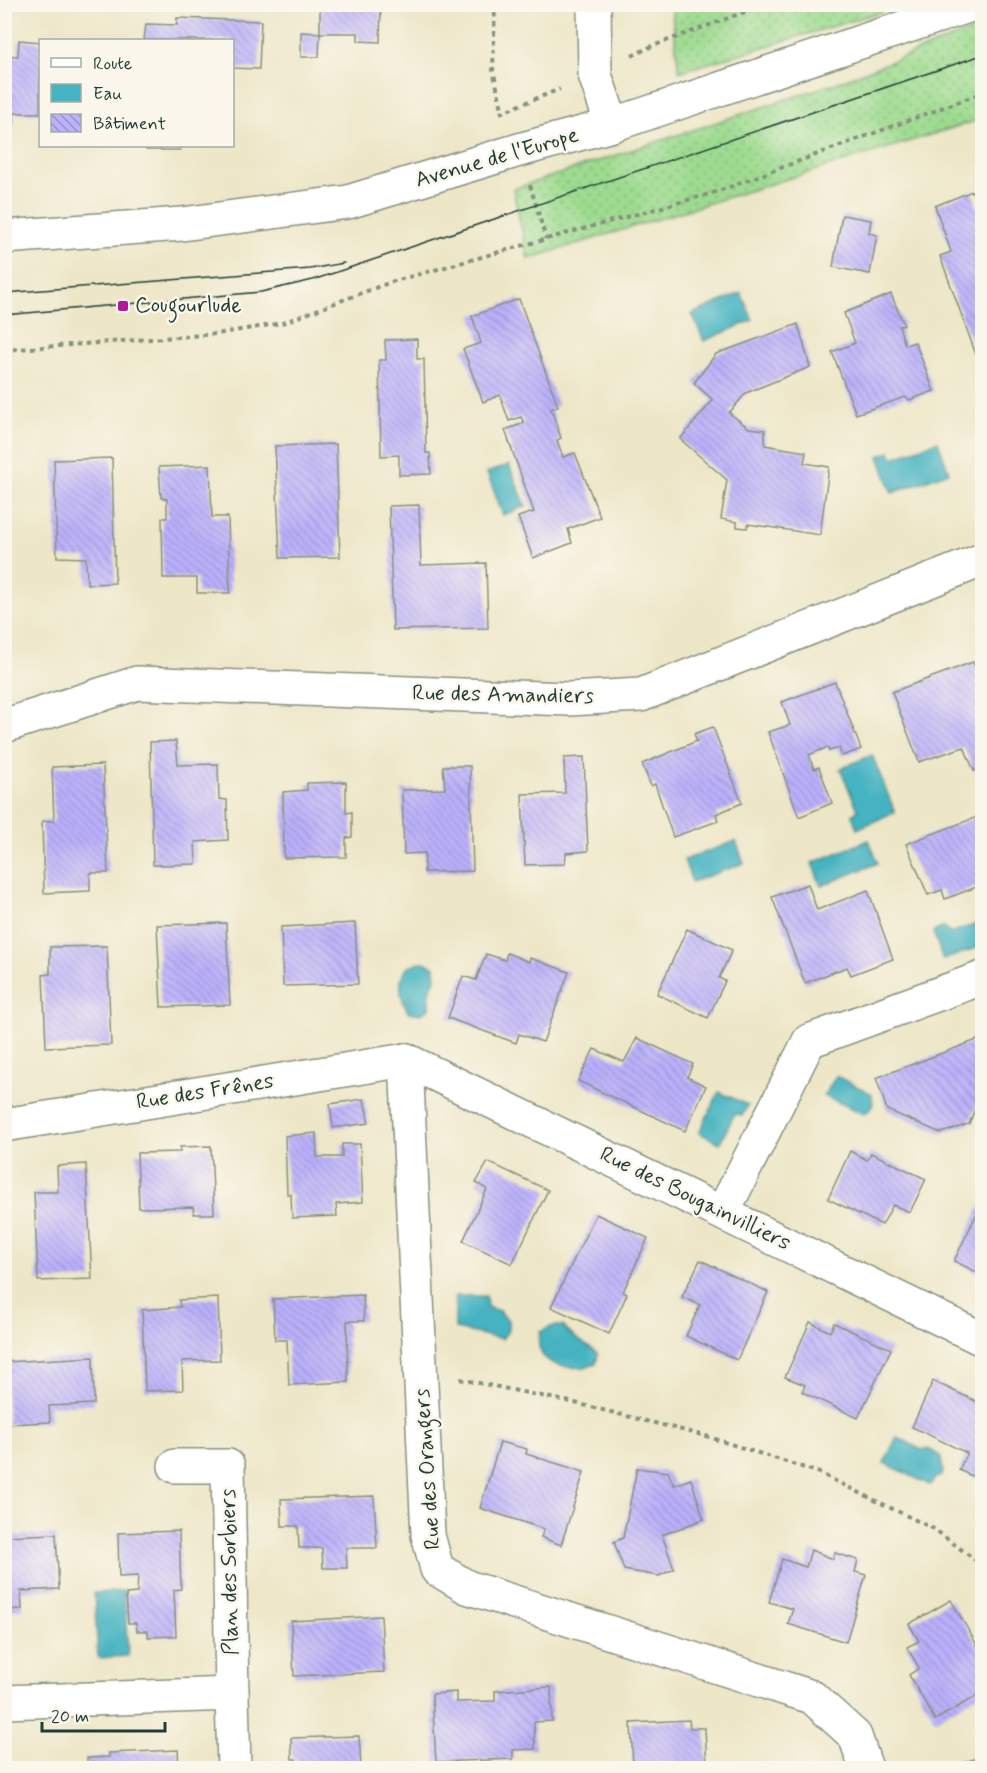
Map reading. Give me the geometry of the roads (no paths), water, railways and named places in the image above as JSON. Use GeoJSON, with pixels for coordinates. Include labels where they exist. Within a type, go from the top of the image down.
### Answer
{"type":"FeatureCollection","features":[{"type":"Feature","properties":{"kind":"street"},"geometry":{"type":"LineString","coordinates":[[594,4],[595,75],[612,125]]}},
{"type":"Feature","properties":{"kind":"street","name":"Avenue de l'Europe"},"geometry":{"type":"LineString","coordinates":[[4,237],[182,224],[348,202],[519,150],[612,125],[974,4]]}},
{"type":"Feature","properties":{"kind":"street","name":"Rue des Amandiers"},"geometry":{"type":"LineString","coordinates":[[4,726],[137,683],[569,699],[641,695],[982,560]]}},
{"type":"Feature","properties":{"kind":"street"},"geometry":{"type":"LineString","coordinates":[[723,1212],[809,1041],[982,978]]}},
{"type":"Feature","properties":{"kind":"street","name":"Rue des Bougainvilliers"},"geometry":{"type":"LineString","coordinates":[[406,1060],[982,1339]]}},
{"type":"Feature","properties":{"kind":"street","name":"Rue des Frênes"},"geometry":{"type":"LineString","coordinates":[[4,1125],[406,1060]]}},
{"type":"Feature","properties":{"kind":"street","name":"Rue des Orangers"},"geometry":{"type":"LineString","coordinates":[[406,1060],[428,1535],[437,1569],[467,1587],[812,1697],[855,1736],[866,1768]]}},
{"type":"Feature","properties":{"kind":"street","name":"Plan des Sorbiers"},"geometry":{"type":"LineString","coordinates":[[175,1466],[228,1466],[232,1694]]}},
{"type":"Feature","properties":{"kind":"street"},"geometry":{"type":"LineString","coordinates":[[4,1702],[232,1694],[234,1768]]}},
{"type":"Feature","properties":{"kind":"water"},"geometry":{"type":"Polygon","coordinates":[[[741,293],[753,320],[704,341],[692,314],[741,293]]]}},
{"type":"Feature","properties":{"kind":"water"},"geometry":{"type":"Polygon","coordinates":[[[938,441],[949,472],[892,493],[879,456],[890,452],[893,458],[938,441]]]}},
{"type":"Feature","properties":{"kind":"water"},"geometry":{"type":"Polygon","coordinates":[[[509,465],[526,506],[503,515],[487,473],[509,465]]]}},
{"type":"Feature","properties":{"kind":"water"},"geometry":{"type":"Polygon","coordinates":[[[872,755],[895,812],[857,829],[852,815],[858,810],[840,769],[872,755]]]}},
{"type":"Feature","properties":{"kind":"water"},"geometry":{"type":"Polygon","coordinates":[[[869,840],[878,863],[821,886],[812,863],[869,840]]]}},
{"type":"Feature","properties":{"kind":"water"},"geometry":{"type":"Polygon","coordinates":[[[736,841],[744,863],[692,882],[684,860],[736,841]]]}},
{"type":"Feature","properties":{"kind":"water"},"geometry":{"type":"Polygon","coordinates":[[[980,923],[982,946],[943,960],[933,932],[944,927],[950,933],[980,923]]]}},
{"type":"Feature","properties":{"kind":"water"},"geometry":{"type":"Polygon","coordinates":[[[424,962],[435,967],[436,977],[430,990],[429,1008],[422,1014],[408,1012],[402,996],[403,973],[415,964],[424,962]]]}},
{"type":"Feature","properties":{"kind":"water"},"geometry":{"type":"Polygon","coordinates":[[[836,1076],[872,1094],[873,1107],[864,1114],[824,1096],[836,1076]]]}},
{"type":"Feature","properties":{"kind":"water"},"geometry":{"type":"Polygon","coordinates":[[[719,1092],[748,1105],[742,1116],[735,1113],[720,1143],[699,1133],[719,1092]]]}},
{"type":"Feature","properties":{"kind":"water"},"geometry":{"type":"Polygon","coordinates":[[[455,1296],[486,1296],[487,1307],[499,1311],[508,1320],[508,1331],[502,1339],[455,1329],[455,1296]]]}},
{"type":"Feature","properties":{"kind":"water"},"geometry":{"type":"Polygon","coordinates":[[[553,1326],[563,1326],[598,1354],[596,1364],[581,1367],[563,1366],[555,1364],[542,1355],[539,1347],[540,1332],[553,1326]]]}},
{"type":"Feature","properties":{"kind":"water"},"geometry":{"type":"Polygon","coordinates":[[[897,1437],[922,1450],[928,1448],[941,1457],[942,1476],[935,1478],[930,1485],[884,1463],[897,1437]]]}},
{"type":"Feature","properties":{"kind":"water"},"geometry":{"type":"Polygon","coordinates":[[[124,1591],[128,1656],[98,1658],[94,1593],[124,1591]]]}},
{"type":"Feature","properties":{"kind":"tram line"},"geometry":{"type":"LineString","coordinates":[[4,315],[261,292],[313,280],[982,55]]}},
{"type":"Feature","properties":{"kind":"tram line"},"geometry":{"type":"LineString","coordinates":[[4,293],[310,269],[344,263]]}},
{"type":"Feature","properties":{"kind":"place","name":"Cougourlude"},"geometry":{"type":"Point","coordinates":[123,306]}}]}
